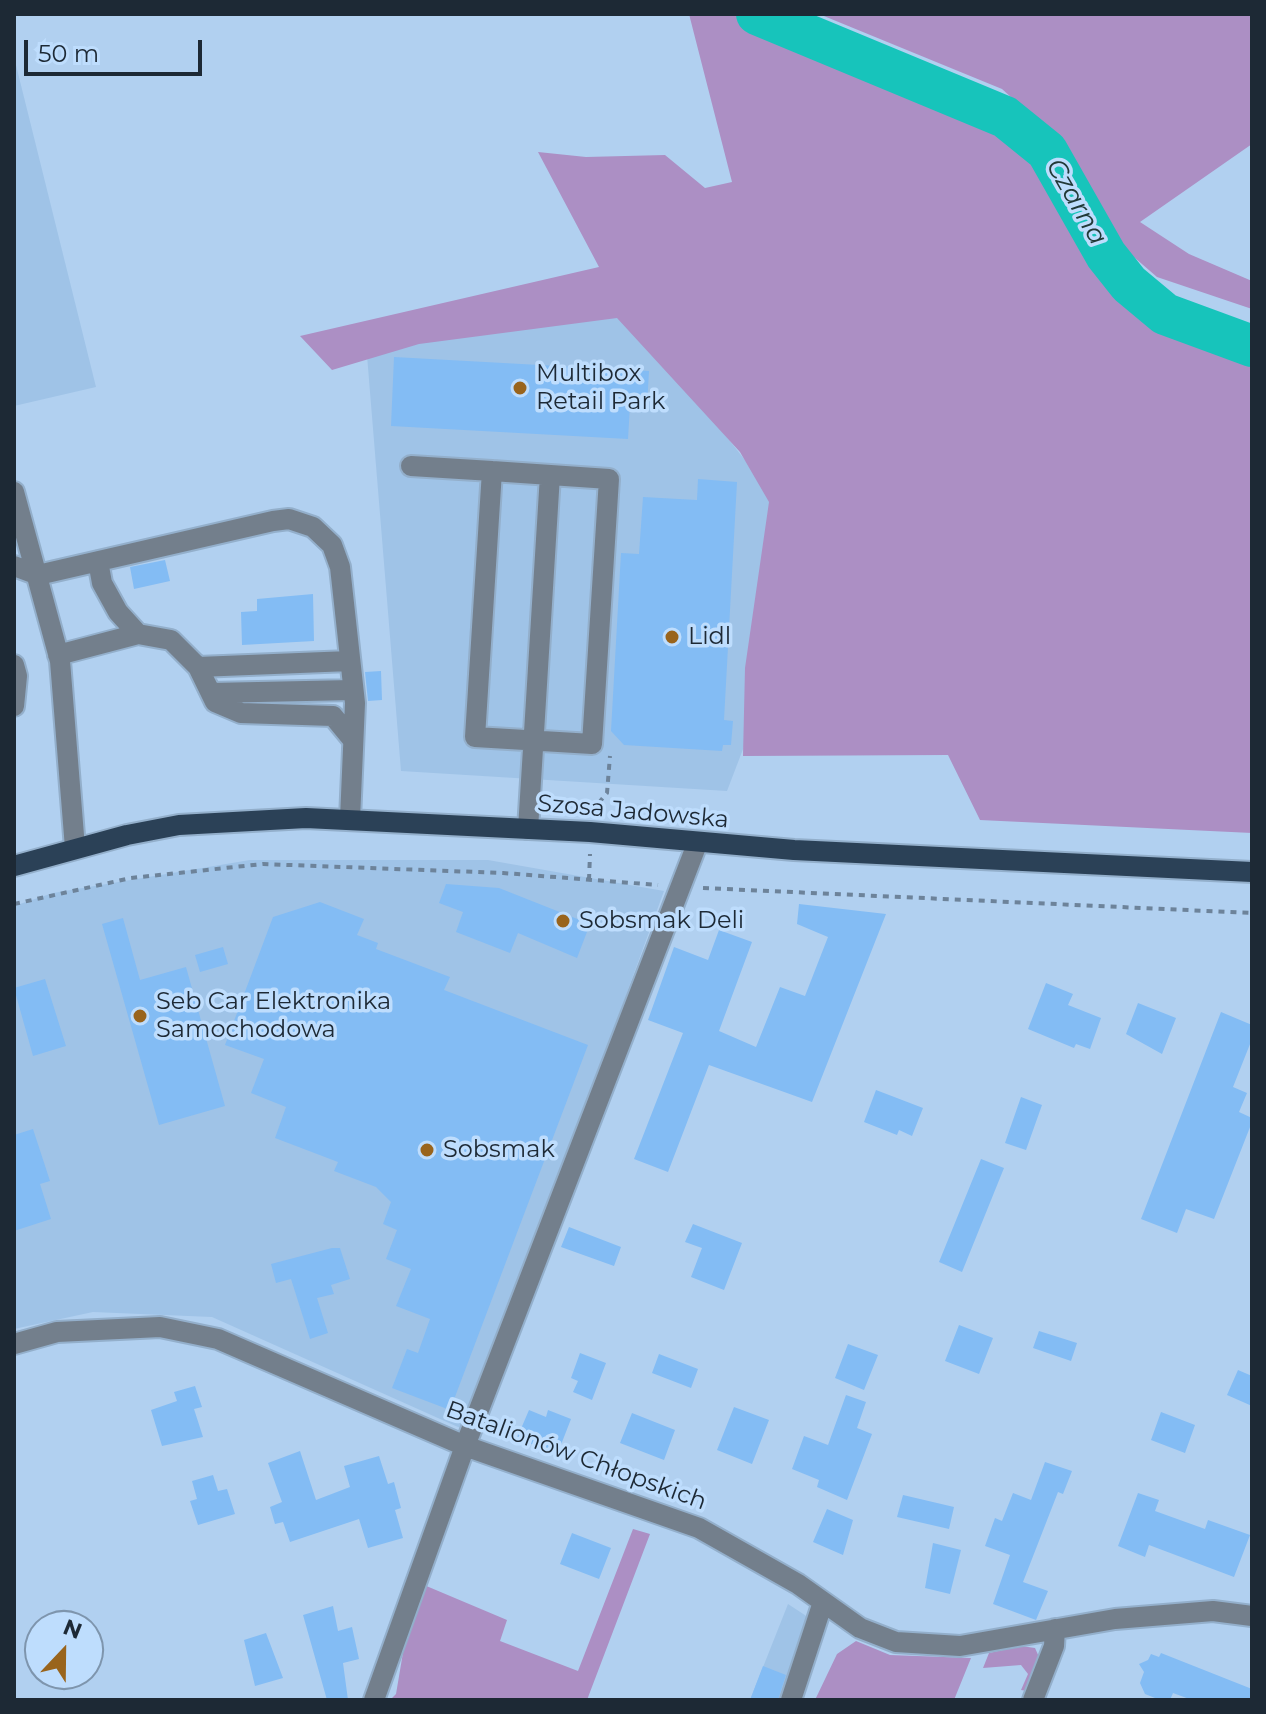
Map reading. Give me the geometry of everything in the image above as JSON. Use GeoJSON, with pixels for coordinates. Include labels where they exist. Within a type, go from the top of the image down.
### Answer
{"type":"FeatureCollection","features":[{"type":"Feature","properties":{"kind":"main road","name":"Szosa Jadowska"},"geometry":{"type":"LineString","coordinates":[[14,866],[127,835],[218,821],[350,819],[528,829],[697,844],[1252,872]]}},
{"type":"Feature","properties":{"kind":"street"},"geometry":{"type":"LineString","coordinates":[[411,466],[492,471],[609,479],[592,744],[475,737],[492,471]]}},
{"type":"Feature","properties":{"kind":"street"},"geometry":{"type":"LineString","coordinates":[[528,829],[550,475]]}},
{"type":"Feature","properties":{"kind":"street"},"geometry":{"type":"LineString","coordinates":[[14,492],[58,655],[75,848]]}},
{"type":"Feature","properties":{"kind":"street"},"geometry":{"type":"LineString","coordinates":[[14,566],[38,575],[289,519],[302,522],[323,536],[337,556],[353,690],[350,819]]}},
{"type":"Feature","properties":{"kind":"street"},"geometry":{"type":"LineString","coordinates":[[98,561],[102,583],[118,612],[138,634]]}},
{"type":"Feature","properties":{"kind":"street"},"geometry":{"type":"LineString","coordinates":[[58,655],[138,634],[171,640],[198,667],[215,702],[241,713],[333,716],[352,739]]}},
{"type":"Feature","properties":{"kind":"street"},"geometry":{"type":"LineString","coordinates":[[198,667],[350,661]]}},
{"type":"Feature","properties":{"kind":"street"},"geometry":{"type":"LineString","coordinates":[[14,665],[17,676],[14,706]]}},
{"type":"Feature","properties":{"kind":"street"},"geometry":{"type":"LineString","coordinates":[[211,693],[353,690]]}},
{"type":"Feature","properties":{"kind":"street"},"geometry":{"type":"LineString","coordinates":[[374,1700],[465,1446],[697,844]]}},
{"type":"Feature","properties":{"kind":"street","name":"Batalionów Chłopskich"},"geometry":{"type":"LineString","coordinates":[[14,1344],[57,1332],[160,1327],[218,1339],[465,1446],[699,1528],[798,1584],[868,1633],[915,1645],[960,1646],[1166,1614],[1213,1611],[1252,1616]]}},
{"type":"Feature","properties":{"kind":"street"},"geometry":{"type":"LineString","coordinates":[[791,1700],[823,1602]]}},
{"type":"Feature","properties":{"kind":"street"},"geometry":{"type":"LineString","coordinates":[[1033,1700],[1054,1646],[1055,1629]]}},
{"type":"Feature","properties":{"kind":"path"},"geometry":{"type":"LineString","coordinates":[[591,815],[591,809],[607,793],[611,743]]}},
{"type":"Feature","properties":{"kind":"path"},"geometry":{"type":"LineString","coordinates":[[589,880],[590,850]]}},
{"type":"Feature","properties":{"kind":"path"},"geometry":{"type":"LineString","coordinates":[[14,904],[131,878],[263,864],[1252,913]]}},
{"type":"Feature","properties":{"kind":"shaded area"},"geometry":{"type":"Polygon","coordinates":[[[689,14],[736,14],[748,25],[998,129],[1031,156],[1086,254],[1117,290],[1156,322],[1203,344],[1252,359],[1252,833],[980,820],[948,755],[743,756],[745,668],[769,502],[740,452],[617,318],[419,344],[332,370],[300,336],[599,267],[538,152],[586,157],[665,155],[705,188],[732,182],[689,14]]]}},
{"type":"Feature","properties":{"kind":"shaded area"},"geometry":{"type":"Polygon","coordinates":[[[819,14],[1252,14],[1252,144],[1140,222],[1189,254],[1252,281],[1252,309],[1157,277],[1113,239],[1042,125],[1002,89],[819,14]]]}},
{"type":"Feature","properties":{"kind":"shaded area"},"geometry":{"type":"Polygon","coordinates":[[[14,57],[96,387],[14,406],[14,57]]]}},
{"type":"Feature","properties":{"kind":"shaded area"},"geometry":{"type":"Polygon","coordinates":[[[608,286],[818,553],[727,791],[401,771],[366,343],[608,286]]]}},
{"type":"Feature","properties":{"kind":"shaded area"},"geometry":{"type":"Polygon","coordinates":[[[250,860],[488,860],[664,891],[467,1431],[212,1317],[93,1312],[14,1329],[14,906],[53,893],[250,860]]]}},
{"type":"Feature","properties":{"kind":"shaded area"},"geometry":{"type":"Polygon","coordinates":[[[633,1529],[650,1534],[587,1700],[390,1700],[396,1694],[407,1629],[424,1585],[507,1620],[500,1641],[578,1671],[633,1529]]]}},
{"type":"Feature","properties":{"kind":"shaded area"},"geometry":{"type":"Polygon","coordinates":[[[788,1604],[826,1629],[799,1700],[750,1700],[788,1604]]]}},
{"type":"Feature","properties":{"kind":"shaded area"},"geometry":{"type":"Polygon","coordinates":[[[856,1641],[890,1655],[971,1658],[954,1700],[815,1700],[837,1654],[856,1641]]]}},
{"type":"Feature","properties":{"kind":"shaded area"},"geometry":{"type":"Polygon","coordinates":[[[1021,1646],[1035,1648],[1039,1657],[1027,1691],[1021,1690],[1028,1674],[1021,1665],[983,1668],[989,1653],[1021,1646]]]}},
{"type":"Feature","properties":{"kind":"building","name":"Multibox Retail Park"},"geometry":{"type":"Polygon","coordinates":[[[394,357],[649,371],[647,406],[630,405],[628,439],[391,426],[394,357]]]}},
{"type":"Feature","properties":{"kind":"building","name":"Lidl"},"geometry":{"type":"Polygon","coordinates":[[[698,479],[737,482],[724,720],[733,721],[731,745],[723,745],[722,751],[624,745],[611,731],[621,553],[639,554],[643,497],[697,500],[698,479]]]}},
{"type":"Feature","properties":{"kind":"building"},"geometry":{"type":"Polygon","coordinates":[[[165,560],[170,581],[134,589],[130,567],[165,560]]]}},
{"type":"Feature","properties":{"kind":"building"},"geometry":{"type":"Polygon","coordinates":[[[313,594],[314,641],[242,645],[241,612],[257,611],[257,599],[313,594]]]}},
{"type":"Feature","properties":{"kind":"building"},"geometry":{"type":"Polygon","coordinates":[[[381,671],[382,700],[368,701],[365,672],[381,671]]]}},
{"type":"Feature","properties":{"kind":"building"},"geometry":{"type":"Polygon","coordinates":[[[446,884],[499,888],[590,924],[577,958],[518,933],[510,953],[456,932],[463,912],[439,903],[446,884]]]}},
{"type":"Feature","properties":{"kind":"building","name":"Sobsmak"},"geometry":{"type":"Polygon","coordinates":[[[320,902],[364,919],[357,935],[378,943],[376,949],[450,977],[444,990],[588,1045],[450,1410],[392,1388],[407,1349],[418,1353],[430,1319],[396,1306],[411,1269],[386,1259],[397,1230],[383,1224],[391,1202],[376,1187],[334,1171],[338,1162],[275,1138],[286,1107],[251,1093],[264,1059],[225,1045],[273,917],[320,902]]]}},
{"type":"Feature","properties":{"kind":"building"},"geometry":{"type":"Polygon","coordinates":[[[799,904],[886,914],[812,1102],[709,1065],[668,1172],[634,1159],[683,1033],[648,1020],[674,947],[708,960],[719,930],[752,942],[719,1031],[756,1047],[780,987],[805,996],[828,937],[797,924],[799,904]]]}},
{"type":"Feature","properties":{"kind":"building"},"geometry":{"type":"Polygon","coordinates":[[[123,918],[140,980],[186,967],[225,1106],[159,1125],[102,924],[123,918]]]}},
{"type":"Feature","properties":{"kind":"building"},"geometry":{"type":"Polygon","coordinates":[[[223,947],[228,964],[200,972],[195,955],[223,947]]]}},
{"type":"Feature","properties":{"kind":"building"},"geometry":{"type":"Polygon","coordinates":[[[45,979],[66,1046],[33,1056],[14,988],[45,979]]]}},
{"type":"Feature","properties":{"kind":"building"},"geometry":{"type":"Polygon","coordinates":[[[1046,983],[1073,994],[1068,1005],[1101,1018],[1090,1049],[1076,1044],[1074,1048],[1028,1029],[1046,983]]]}},
{"type":"Feature","properties":{"kind":"building"},"geometry":{"type":"Polygon","coordinates":[[[1138,1003],[1176,1018],[1162,1054],[1126,1034],[1138,1003]]]}},
{"type":"Feature","properties":{"kind":"building"},"geometry":{"type":"Polygon","coordinates":[[[1221,1012],[1252,1025],[1252,1039],[1233,1087],[1247,1093],[1239,1112],[1252,1118],[1252,1122],[1214,1219],[1186,1209],[1177,1233],[1141,1219],[1221,1012]]]}},
{"type":"Feature","properties":{"kind":"building"},"geometry":{"type":"Polygon","coordinates":[[[876,1090],[923,1108],[912,1136],[899,1130],[897,1135],[864,1122],[876,1090]]]}},
{"type":"Feature","properties":{"kind":"building"},"geometry":{"type":"Polygon","coordinates":[[[1021,1097],[1042,1105],[1026,1150],[1005,1143],[1021,1097]]]}},
{"type":"Feature","properties":{"kind":"building"},"geometry":{"type":"Polygon","coordinates":[[[33,1129],[50,1181],[40,1184],[51,1219],[14,1231],[14,1135],[33,1129]]]}},
{"type":"Feature","properties":{"kind":"building"},"geometry":{"type":"Polygon","coordinates":[[[981,1159],[1004,1168],[962,1272],[939,1262],[981,1159]]]}},
{"type":"Feature","properties":{"kind":"building"},"geometry":{"type":"Polygon","coordinates":[[[693,1224],[742,1243],[724,1290],[691,1277],[702,1248],[685,1242],[693,1224]]]}},
{"type":"Feature","properties":{"kind":"building"},"geometry":{"type":"Polygon","coordinates":[[[569,1227],[621,1247],[614,1266],[561,1247],[569,1227]]]}},
{"type":"Feature","properties":{"kind":"building"},"geometry":{"type":"Polygon","coordinates":[[[340,1248],[350,1279],[331,1285],[334,1294],[317,1298],[328,1333],[310,1339],[291,1279],[276,1283],[271,1264],[340,1248]]]}},
{"type":"Feature","properties":{"kind":"building"},"geometry":{"type":"Polygon","coordinates":[[[959,1325],[993,1338],[979,1374],[945,1361],[959,1325]]]}},
{"type":"Feature","properties":{"kind":"building"},"geometry":{"type":"Polygon","coordinates":[[[1039,1331],[1077,1343],[1071,1361],[1033,1348],[1039,1331]]]}},
{"type":"Feature","properties":{"kind":"building"},"geometry":{"type":"Polygon","coordinates":[[[848,1344],[878,1355],[864,1390],[835,1378],[848,1344]]]}},
{"type":"Feature","properties":{"kind":"building"},"geometry":{"type":"Polygon","coordinates":[[[580,1353],[606,1363],[592,1400],[573,1392],[578,1381],[571,1378],[580,1353]]]}},
{"type":"Feature","properties":{"kind":"building"},"geometry":{"type":"Polygon","coordinates":[[[659,1354],[698,1369],[691,1388],[652,1373],[659,1354]]]}},
{"type":"Feature","properties":{"kind":"building"},"geometry":{"type":"Polygon","coordinates":[[[1238,1370],[1252,1376],[1252,1406],[1227,1395],[1238,1370]]]}},
{"type":"Feature","properties":{"kind":"building"},"geometry":{"type":"Polygon","coordinates":[[[195,1386],[202,1407],[194,1409],[203,1437],[162,1446],[151,1410],[177,1401],[174,1392],[195,1386]]]}},
{"type":"Feature","properties":{"kind":"building"},"geometry":{"type":"Polygon","coordinates":[[[846,1395],[866,1402],[857,1428],[872,1434],[847,1500],[817,1487],[819,1480],[792,1469],[804,1436],[828,1445],[846,1395]]]}},
{"type":"Feature","properties":{"kind":"building"},"geometry":{"type":"Polygon","coordinates":[[[734,1407],[769,1420],[752,1464],[717,1450],[734,1407]]]}},
{"type":"Feature","properties":{"kind":"building"},"geometry":{"type":"Polygon","coordinates":[[[529,1410],[546,1417],[548,1410],[571,1419],[557,1455],[517,1438],[529,1410]]]}},
{"type":"Feature","properties":{"kind":"building"},"geometry":{"type":"Polygon","coordinates":[[[1161,1412],[1195,1425],[1185,1453],[1151,1440],[1161,1412]]]}},
{"type":"Feature","properties":{"kind":"building"},"geometry":{"type":"Polygon","coordinates":[[[632,1413],[675,1430],[664,1460],[620,1443],[632,1413]]]}},
{"type":"Feature","properties":{"kind":"building"},"geometry":{"type":"Polygon","coordinates":[[[300,1451],[316,1500],[350,1487],[344,1466],[379,1456],[388,1484],[394,1482],[401,1508],[395,1510],[403,1538],[368,1548],[359,1519],[290,1542],[283,1522],[275,1524],[270,1507],[282,1502],[268,1463],[300,1451]]]}},
{"type":"Feature","properties":{"kind":"building"},"geometry":{"type":"Polygon","coordinates":[[[1045,1462],[1072,1471],[1063,1494],[1058,1492],[1023,1582],[1048,1591],[1036,1620],[993,1604],[1010,1555],[985,1546],[995,1518],[1002,1521],[1013,1493],[1031,1500],[1045,1462]]]}},
{"type":"Feature","properties":{"kind":"building"},"geometry":{"type":"Polygon","coordinates":[[[213,1475],[218,1491],[227,1489],[235,1514],[198,1525],[190,1501],[197,1499],[192,1481],[213,1475]]]}},
{"type":"Feature","properties":{"kind":"building"},"geometry":{"type":"Polygon","coordinates":[[[1138,1493],[1159,1500],[1155,1511],[1205,1529],[1208,1520],[1250,1535],[1234,1577],[1149,1545],[1145,1557],[1118,1546],[1138,1493]]]}},
{"type":"Feature","properties":{"kind":"building"},"geometry":{"type":"Polygon","coordinates":[[[903,1495],[954,1507],[949,1529],[897,1517],[903,1495]]]}},
{"type":"Feature","properties":{"kind":"building"},"geometry":{"type":"Polygon","coordinates":[[[827,1509],[853,1520],[843,1555],[813,1542],[827,1509]]]}},
{"type":"Feature","properties":{"kind":"building"},"geometry":{"type":"Polygon","coordinates":[[[572,1533],[611,1548],[599,1579],[560,1564],[572,1533]]]}},
{"type":"Feature","properties":{"kind":"building"},"geometry":{"type":"Polygon","coordinates":[[[933,1543],[961,1550],[950,1594],[925,1588],[933,1543]]]}},
{"type":"Feature","properties":{"kind":"building"},"geometry":{"type":"Polygon","coordinates":[[[333,1606],[338,1631],[352,1627],[359,1659],[343,1663],[348,1700],[327,1700],[303,1615],[333,1606]]]}},
{"type":"Feature","properties":{"kind":"building"},"geometry":{"type":"Polygon","coordinates":[[[266,1633],[283,1678],[255,1686],[244,1640],[266,1633]]]}},
{"type":"Feature","properties":{"kind":"building"},"geometry":{"type":"Polygon","coordinates":[[[1161,1653],[1252,1689],[1252,1700],[1192,1700],[1173,1693],[1170,1700],[1160,1700],[1145,1694],[1140,1683],[1144,1672],[1139,1664],[1148,1660],[1151,1654],[1159,1657],[1161,1653]]]}},
{"type":"Feature","properties":{"kind":"building"},"geometry":{"type":"Polygon","coordinates":[[[763,1666],[786,1675],[778,1700],[750,1700],[763,1666]]]}},
{"type":"Feature","properties":{"kind":"waterway","name":"Czarna"},"geometry":{"type":"LineString","coordinates":[[757,14],[1005,117],[1047,151],[1106,255],[1129,284],[1165,314],[1252,346]]}},
{"type":"Feature","properties":{"kind":"place","name":"Multibox Retail Park"},"geometry":{"type":"Point","coordinates":[520,388]}},
{"type":"Feature","properties":{"kind":"place","name":"Lidl"},"geometry":{"type":"Point","coordinates":[672,637]}},
{"type":"Feature","properties":{"kind":"place","name":"Sobsmak Deli"},"geometry":{"type":"Point","coordinates":[563,921]}},
{"type":"Feature","properties":{"kind":"place","name":"Seb Car Elektronika Samochodowa"},"geometry":{"type":"Point","coordinates":[140,1016]}},
{"type":"Feature","properties":{"kind":"place","name":"Sobsmak"},"geometry":{"type":"Point","coordinates":[427,1150]}}]}
